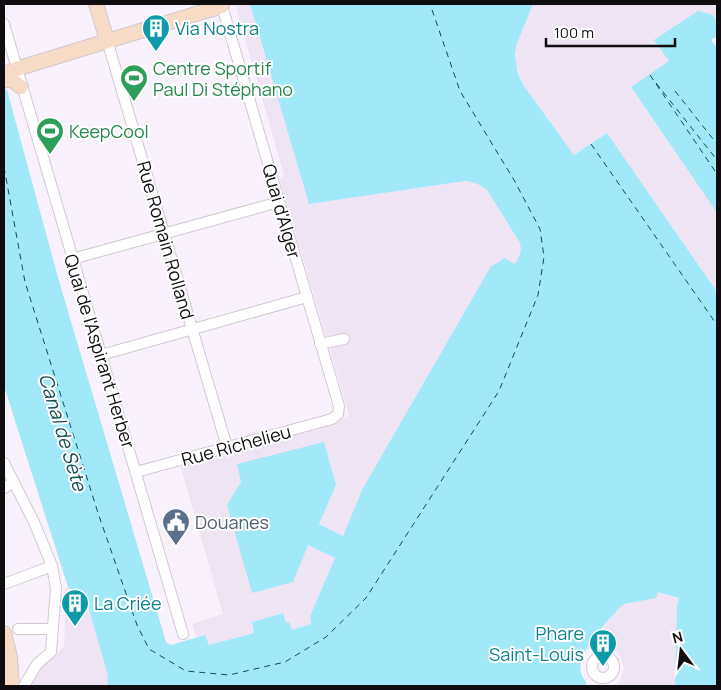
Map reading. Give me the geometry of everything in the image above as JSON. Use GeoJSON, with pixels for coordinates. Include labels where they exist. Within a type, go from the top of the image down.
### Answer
{"type":"FeatureCollection","features":[{"type":"Feature","properties":{"kind":"main road","name":"Rue Romain Rolland"},"geometry":{"type":"LineString","coordinates":[[96,4],[107,40]]}},
{"type":"Feature","properties":{"kind":"main road"},"geometry":{"type":"LineString","coordinates":[[10,72],[221,5]]}},
{"type":"Feature","properties":{"kind":"main road"},"geometry":{"type":"LineString","coordinates":[[4,80],[12,80],[21,87]]}},
{"type":"Feature","properties":{"kind":"main road"},"geometry":{"type":"LineString","coordinates":[[4,634],[12,686]]}},
{"type":"Feature","properties":{"kind":"street","name":"Quai d'Alger"},"geometry":{"type":"LineString","coordinates":[[221,5],[339,406],[338,414],[335,417]]}},
{"type":"Feature","properties":{"kind":"street","name":"Quai de l'Aspirant Herber"},"geometry":{"type":"LineString","coordinates":[[4,24],[10,72],[21,87],[183,634]]}},
{"type":"Feature","properties":{"kind":"street","name":"Rue Romain Rolland"},"geometry":{"type":"LineString","coordinates":[[107,40],[227,447]]}},
{"type":"Feature","properties":{"kind":"street"},"geometry":{"type":"LineString","coordinates":[[72,259],[279,202]]}},
{"type":"Feature","properties":{"kind":"street"},"geometry":{"type":"LineString","coordinates":[[101,355],[307,297]]}},
{"type":"Feature","properties":{"kind":"street"},"geometry":{"type":"LineString","coordinates":[[320,344],[344,339]]}},
{"type":"Feature","properties":{"kind":"street","name":"Rue Richelieu"},"geometry":{"type":"LineString","coordinates":[[136,472],[335,417]]}},
{"type":"Feature","properties":{"kind":"street"},"geometry":{"type":"LineString","coordinates":[[4,463],[34,522],[52,566],[56,588],[51,652],[37,664],[24,686]]}},
{"type":"Feature","properties":{"kind":"street"},"geometry":{"type":"LineString","coordinates":[[4,488],[14,482]]}},
{"type":"Feature","properties":{"kind":"street"},"geometry":{"type":"LineString","coordinates":[[4,584],[52,566]]}},
{"type":"Feature","properties":{"kind":"street"},"geometry":{"type":"LineString","coordinates":[[18,629],[52,629]]}},
{"type":"Feature","properties":{"kind":"shaded area"},"geometry":{"type":"Polygon","coordinates":[[[235,4],[250,4],[309,204],[465,181],[476,183],[487,190],[520,243],[521,252],[515,264],[499,262],[491,266],[363,488],[343,536],[319,524],[336,485],[241,482],[227,505],[335,558],[310,616],[311,624],[292,630],[286,624],[282,613],[252,622],[254,633],[209,645],[205,636],[197,639],[192,624],[223,614],[180,465],[333,425],[349,415],[280,180],[284,175],[235,4]]]}},
{"type":"Feature","properties":{"kind":"shaded area"},"geometry":{"type":"Polygon","coordinates":[[[533,4],[717,4],[717,21],[713,15],[655,40],[669,61],[631,88],[717,213],[717,292],[607,133],[574,155],[524,86],[516,65],[516,46],[533,4]]]}},
{"type":"Feature","properties":{"kind":"shaded area"},"geometry":{"type":"Polygon","coordinates":[[[68,587],[87,602],[108,676],[107,686],[29,686],[37,672],[64,647],[65,613],[59,600],[68,587]]]}},
{"type":"Feature","properties":{"kind":"shaded area"},"geometry":{"type":"Polygon","coordinates":[[[658,591],[679,598],[677,605],[675,686],[618,686],[624,668],[620,655],[614,649],[605,645],[584,652],[619,608],[624,604],[656,598],[658,591]]]}},
{"type":"Feature","properties":{"kind":"water","name":"Canal de Sète"},"geometry":{"type":"Polygon","coordinates":[[[250,4],[533,4],[516,46],[515,56],[518,74],[524,86],[574,155],[607,133],[717,292],[717,686],[675,686],[677,605],[679,598],[658,592],[656,598],[624,604],[597,634],[584,654],[581,664],[581,673],[586,682],[585,686],[107,686],[108,676],[87,602],[68,587],[4,386],[4,88],[7,90],[59,281],[166,642],[171,645],[205,635],[209,645],[254,633],[252,622],[283,613],[286,623],[289,622],[292,630],[311,624],[310,616],[335,558],[308,545],[293,582],[252,593],[227,505],[241,482],[237,464],[324,442],[336,485],[319,524],[343,536],[363,488],[491,266],[504,258],[515,264],[521,252],[520,243],[487,190],[476,183],[465,181],[309,204],[250,4]]]}},
{"type":"Feature","properties":{"kind":"water"},"geometry":{"type":"Polygon","coordinates":[[[698,11],[713,15],[717,21],[717,36],[711,40],[717,48],[717,213],[631,87],[669,61],[654,40],[698,11]]]}},
{"type":"Feature","properties":{"kind":"ferry route"},"geometry":{"type":"LineString","coordinates":[[4,167],[25,282],[99,516],[137,625],[149,649],[186,671],[229,675],[285,662],[326,637],[366,598],[499,391],[538,295],[544,257],[540,229],[514,180],[460,91],[430,4]]}},
{"type":"Feature","properties":{"kind":"ferry route"},"geometry":{"type":"LineString","coordinates":[[650,75],[717,174]]}},
{"type":"Feature","properties":{"kind":"ferry route"},"geometry":{"type":"LineString","coordinates":[[656,83],[717,160]]}},
{"type":"Feature","properties":{"kind":"ferry route"},"geometry":{"type":"LineString","coordinates":[[675,91],[717,144]]}},
{"type":"Feature","properties":{"kind":"ferry route"},"geometry":{"type":"LineString","coordinates":[[591,144],[717,325]]}},
{"type":"Feature","properties":{"kind":"place","name":"Via Nostra"},"geometry":{"type":"Point","coordinates":[156,52]}},
{"type":"Feature","properties":{"kind":"place","name":"Centre Sportif Paul Di Stéphano"},"geometry":{"type":"Point","coordinates":[134,102]}},
{"type":"Feature","properties":{"kind":"place","name":"KeepCool"},"geometry":{"type":"Point","coordinates":[50,155]}},
{"type":"Feature","properties":{"kind":"place","name":"Douanes"},"geometry":{"type":"Point","coordinates":[176,546]}},
{"type":"Feature","properties":{"kind":"place","name":"La Criée"},"geometry":{"type":"Point","coordinates":[75,627]}},
{"type":"Feature","properties":{"kind":"place","name":"Phare Saint-Louis"},"geometry":{"type":"Point","coordinates":[603,667]}}]}
